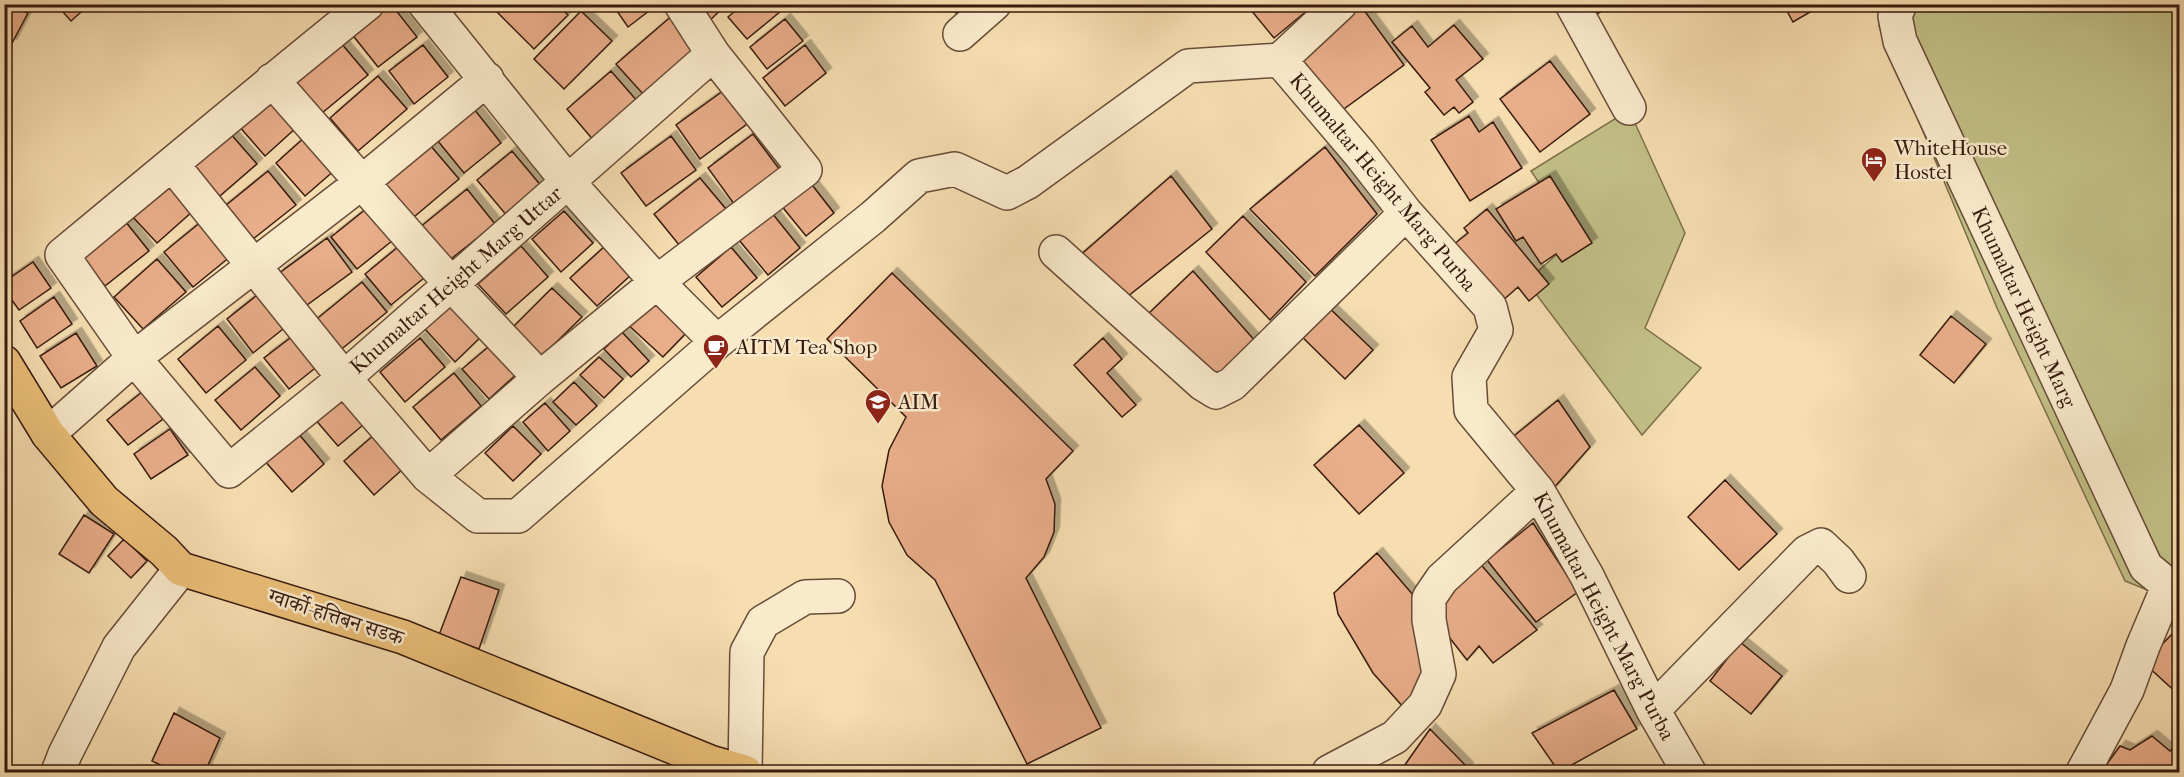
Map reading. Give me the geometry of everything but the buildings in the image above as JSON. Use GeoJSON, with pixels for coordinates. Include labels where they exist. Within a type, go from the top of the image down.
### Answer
{"type":"FeatureCollection","features":[{"type":"Feature","properties":{"kind":"main road","name":"ग्वार्को-हत्तिबन सडक"},"geometry":{"type":"LineString","coordinates":[[4,362],[48,434],[104,501],[164,550],[181,569],[403,638],[710,762],[745,772]]}},
{"type":"Feature","properties":{"kind":"street","name":"Khumaltar Height Marg Uttar"},"geometry":{"type":"LineString","coordinates":[[367,4],[62,255],[134,358],[229,471],[344,378],[452,285],[713,54]]}},
{"type":"Feature","properties":{"kind":"street","name":"Khumaltar Height Marg Uttar"},"geometry":{"type":"LineString","coordinates":[[171,164],[344,378],[428,476],[478,516],[518,516],[717,342],[657,282],[568,182],[425,4]]}},
{"type":"Feature","properties":{"kind":"street"},"geometry":{"type":"LineString","coordinates":[[428,476],[540,378],[657,282],[805,170],[713,54],[681,4]]}},
{"type":"Feature","properties":{"kind":"street"},"geometry":{"type":"LineString","coordinates":[[960,34],[994,4]]}},
{"type":"Feature","properties":{"kind":"street"},"geometry":{"type":"LineString","coordinates":[[717,342],[919,176],[955,169],[1006,193],[1028,182],[1188,66],[1280,60],[1340,4]]}},
{"type":"Feature","properties":{"kind":"street"},"geometry":{"type":"LineString","coordinates":[[1572,4],[1629,108]]}},
{"type":"Feature","properties":{"kind":"street","name":"Khumaltar Height Marg"},"geometry":{"type":"LineString","coordinates":[[1900,4],[1895,16],[1900,41],[2146,567],[2174,591]]}},
{"type":"Feature","properties":{"kind":"street","name":"Khumaltar Height Marg Purba"},"geometry":{"type":"LineString","coordinates":[[1280,60],[1360,154],[1406,213],[1490,307],[1496,330],[1470,376],[1471,410],[1538,491],[1587,576],[1653,710],[1689,772]]}},
{"type":"Feature","properties":{"kind":"street"},"geometry":{"type":"LineString","coordinates":[[48,434],[134,358],[361,183],[487,79]]}},
{"type":"Feature","properties":{"kind":"street"},"geometry":{"type":"LineString","coordinates":[[272,80],[452,285],[540,378]]}},
{"type":"Feature","properties":{"kind":"street"},"geometry":{"type":"LineString","coordinates":[[1056,252],[1203,384],[1216,392],[1232,384],[1406,213]]}},
{"type":"Feature","properties":{"kind":"street"},"geometry":{"type":"LineString","coordinates":[[1329,772],[1395,736],[1425,705],[1439,674],[1429,620],[1429,598],[1442,579],[1538,491]]}},
{"type":"Feature","properties":{"kind":"street"},"geometry":{"type":"LineString","coordinates":[[1653,710],[1807,552],[1821,545],[1838,561],[1849,576]]}},
{"type":"Feature","properties":{"kind":"street"},"geometry":{"type":"LineString","coordinates":[[57,772],[119,647],[181,569]]}},
{"type":"Feature","properties":{"kind":"street"},"geometry":{"type":"LineString","coordinates":[[2083,772],[2127,690],[2143,646],[2174,591]]}},
{"type":"Feature","properties":{"kind":"street"},"geometry":{"type":"LineString","coordinates":[[745,772],[747,652],[763,622],[805,597],[838,596]]}},
{"type":"Feature","properties":{"kind":"shaded area"},"geometry":{"type":"Polygon","coordinates":[[[1887,5],[2179,5],[2179,603],[2125,581],[1997,308],[1879,26],[1887,5]]]}},
{"type":"Feature","properties":{"kind":"shaded area"},"geometry":{"type":"Polygon","coordinates":[[[1629,110],[1685,233],[1645,328],[1701,368],[1642,435],[1536,294],[1536,273],[1576,237],[1531,171],[1629,110]]]}},
{"type":"Feature","properties":{"kind":"place","name":"WhiteHouse Hostel"},"geometry":{"type":"Point","coordinates":[1874,183]}},
{"type":"Feature","properties":{"kind":"place","name":"AITM Tea Shop"},"geometry":{"type":"Point","coordinates":[716,370]}},
{"type":"Feature","properties":{"kind":"place","name":"AIM"},"geometry":{"type":"Point","coordinates":[878,425]}}]}
